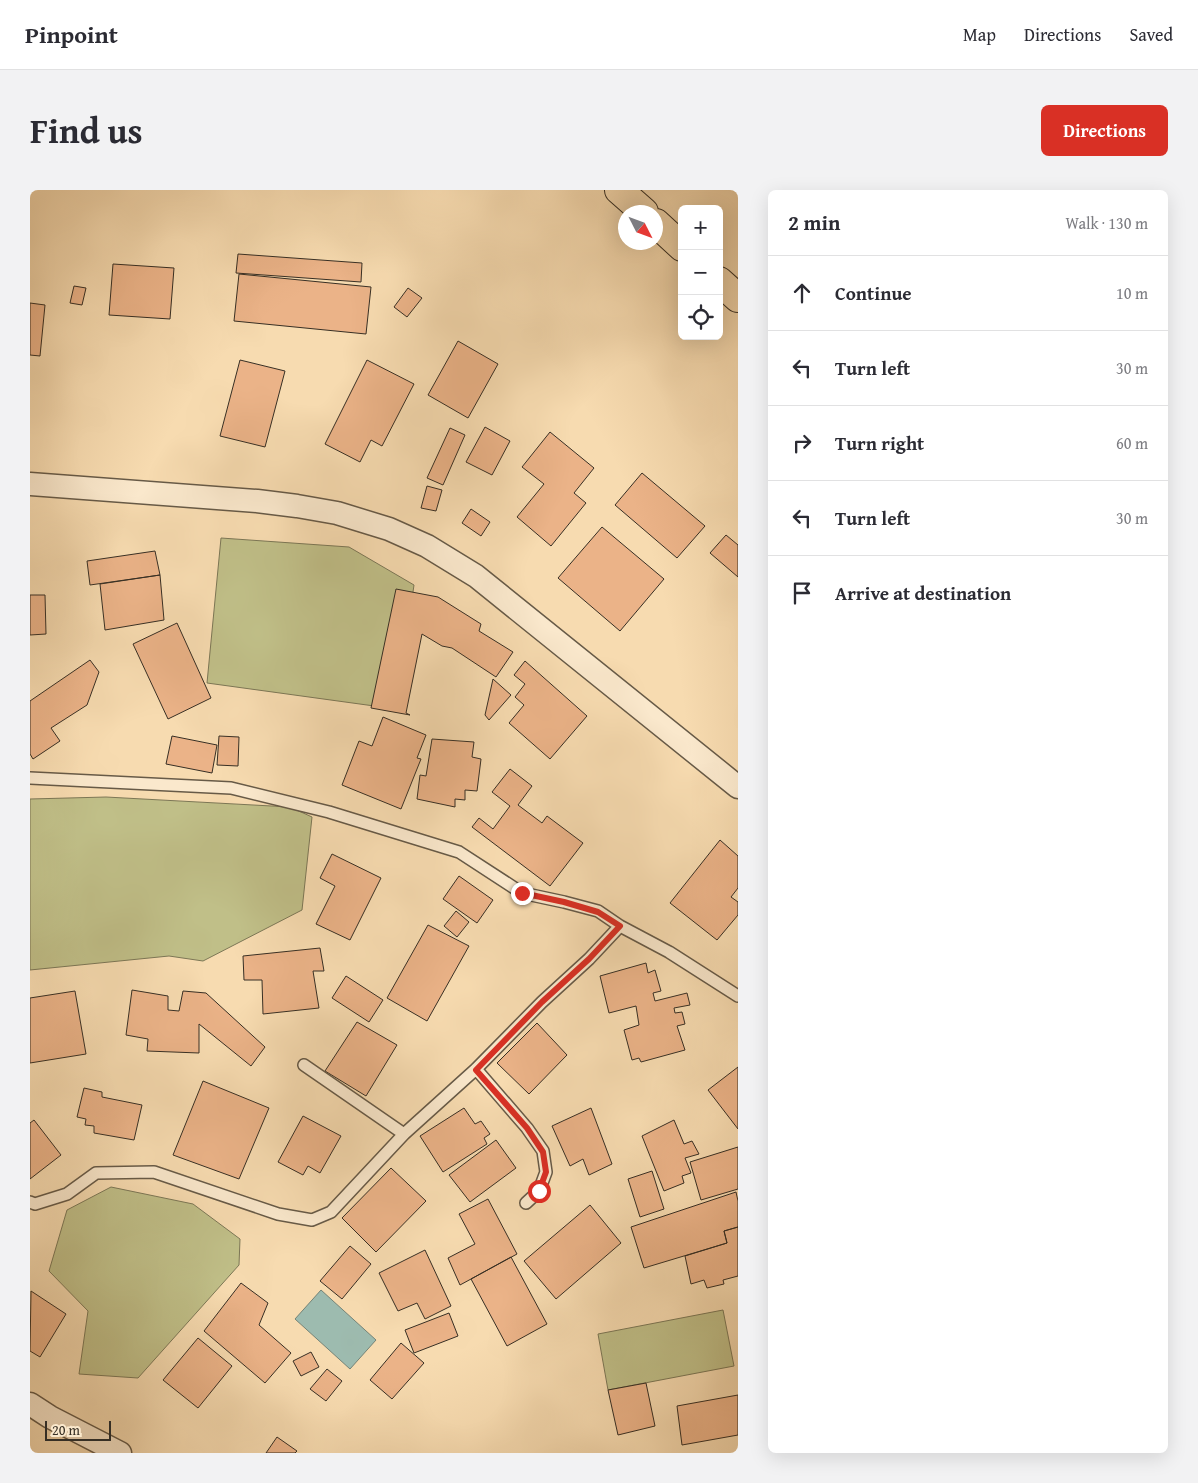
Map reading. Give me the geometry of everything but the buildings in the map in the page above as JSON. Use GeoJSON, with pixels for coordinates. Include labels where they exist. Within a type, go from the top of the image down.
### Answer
{"type":"FeatureCollection","features":[{"type":"Feature","properties":{"kind":"main road"},"geometry":{"type":"LineString","coordinates":[[619,190],[636,205]]}},
{"type":"Feature","properties":{"kind":"main road"},"geometry":{"type":"LineString","coordinates":[[663,229],[678,243]]}},
{"type":"Feature","properties":{"kind":"main road"},"geometry":{"type":"LineString","coordinates":[[723,285],[738,298]]}},
{"type":"Feature","properties":{"kind":"street"},"geometry":{"type":"LineString","coordinates":[[30,484],[258,501],[298,506],[337,513],[389,529],[427,546],[476,576],[738,786]]}},
{"type":"Feature","properties":{"kind":"street"},"geometry":{"type":"LineString","coordinates":[[30,1404],[50,1417],[120,1453]]}},
{"type":"Feature","properties":{"kind":"lane"},"geometry":{"type":"LineString","coordinates":[[30,778],[231,788],[320,810],[459,852],[522,893],[598,912],[669,952],[738,996]]}},
{"type":"Feature","properties":{"kind":"lane"},"geometry":{"type":"LineString","coordinates":[[30,1202],[35,1204],[67,1194],[96,1173],[154,1172],[278,1214],[312,1220],[331,1212],[404,1134],[476,1070],[620,926]]}},
{"type":"Feature","properties":{"kind":"lane"},"geometry":{"type":"LineString","coordinates":[[304,1065],[404,1134]]}},
{"type":"Feature","properties":{"kind":"lane"},"geometry":{"type":"LineString","coordinates":[[476,1070],[527,1128],[543,1152],[546,1172],[539,1191],[526,1203]]}},
{"type":"Feature","properties":{"kind":"shaded area"},"geometry":{"type":"Polygon","coordinates":[[[221,538],[349,547],[414,585],[396,709],[207,683],[221,538]]]}},
{"type":"Feature","properties":{"kind":"shaded area"},"geometry":{"type":"Polygon","coordinates":[[[106,797],[290,807],[312,817],[302,910],[203,961],[169,956],[30,970],[30,799],[106,797]]]}},
{"type":"Feature","properties":{"kind":"shaded area"},"geometry":{"type":"Polygon","coordinates":[[[111,1187],[193,1204],[240,1239],[239,1265],[138,1378],[79,1374],[88,1311],[49,1271],[67,1210],[111,1187]]]}},
{"type":"Feature","properties":{"kind":"shaded area"},"geometry":{"type":"Polygon","coordinates":[[[321,1290],[376,1340],[350,1369],[295,1319],[321,1290]]]}},
{"type":"Feature","properties":{"kind":"shaded area"},"geometry":{"type":"Polygon","coordinates":[[[723,1310],[734,1366],[608,1390],[598,1334],[723,1310]]]}},
{"type":"Feature","properties":{"kind":"route"},"geometry":{"type":"LineString","coordinates":[[522,893],[598,912],[620,926],[476,1070],[527,1128],[543,1152],[546,1172],[539,1191]]}}]}
